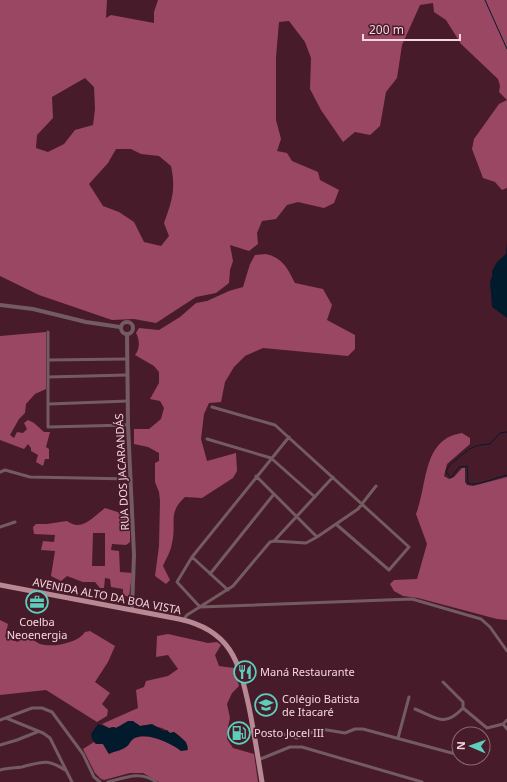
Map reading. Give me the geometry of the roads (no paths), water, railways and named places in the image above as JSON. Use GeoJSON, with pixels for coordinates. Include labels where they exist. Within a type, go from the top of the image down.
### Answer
{"type":"FeatureCollection","features":[{"type":"Feature","properties":{"kind":"main road","name":"AVENIDA ALTO DA BOA VISTA"},"geometry":{"type":"LineString","coordinates":[[0,585],[132,609],[183,620],[201,625],[216,634],[231,650],[242,674],[254,732],[262,782]]}},
{"type":"Feature","properties":{"kind":"street"},"geometry":{"type":"LineString","coordinates":[[0,305],[33,309],[86,322],[120,327]]}},
{"type":"Feature","properties":{"kind":"street"},"geometry":{"type":"LineString","coordinates":[[124,322],[131,324],[132,331],[126,334],[122,332],[120,327],[124,322]]}},
{"type":"Feature","properties":{"kind":"street"},"geometry":{"type":"LineString","coordinates":[[48,332],[48,427],[128,425]]}},
{"type":"Feature","properties":{"kind":"street","name":"RUA DOS JACARANDÁS"},"geometry":{"type":"LineString","coordinates":[[126,334],[128,425],[134,555],[132,609]]}},
{"type":"Feature","properties":{"kind":"street"},"geometry":{"type":"LineString","coordinates":[[48,360],[127,359]]}},
{"type":"Feature","properties":{"kind":"street"},"geometry":{"type":"LineString","coordinates":[[48,377],[127,375]]}},
{"type":"Feature","properties":{"kind":"street"},"geometry":{"type":"LineString","coordinates":[[48,404],[128,401]]}},
{"type":"Feature","properties":{"kind":"street"},"geometry":{"type":"LineString","coordinates":[[212,407],[275,425],[409,547],[389,570],[337,525]]}},
{"type":"Feature","properties":{"kind":"street"},"geometry":{"type":"LineString","coordinates":[[288,437],[192,557],[177,582],[200,607],[412,599],[481,619],[490,627],[507,651]]}},
{"type":"Feature","properties":{"kind":"street"},"geometry":{"type":"LineString","coordinates":[[207,439],[271,458],[315,497]]}},
{"type":"Feature","properties":{"kind":"street"},"geometry":{"type":"LineString","coordinates":[[0,468],[30,477],[131,479]]}},
{"type":"Feature","properties":{"kind":"street"},"geometry":{"type":"LineString","coordinates":[[0,472],[5,470]]}},
{"type":"Feature","properties":{"kind":"street"},"geometry":{"type":"LineString","coordinates":[[256,476],[317,537]]}},
{"type":"Feature","properties":{"kind":"street"},"geometry":{"type":"LineString","coordinates":[[183,620],[187,615],[228,590],[239,580],[270,542],[274,541],[333,477]]}},
{"type":"Feature","properties":{"kind":"street"},"geometry":{"type":"LineString","coordinates":[[274,541],[306,543],[337,525],[358,509],[376,486]]}},
{"type":"Feature","properties":{"kind":"street"},"geometry":{"type":"LineString","coordinates":[[210,574],[274,494]]}},
{"type":"Feature","properties":{"kind":"street"},"geometry":{"type":"LineString","coordinates":[[0,527],[15,522]]}},
{"type":"Feature","properties":{"kind":"street"},"geometry":{"type":"LineString","coordinates":[[192,557],[228,590]]}},
{"type":"Feature","properties":{"kind":"street"},"geometry":{"type":"LineString","coordinates":[[443,682],[462,702],[463,708],[487,728],[503,724],[507,720]]}},
{"type":"Feature","properties":{"kind":"street"},"geometry":{"type":"LineString","coordinates":[[398,738],[409,697]]}},
{"type":"Feature","properties":{"kind":"street"},"geometry":{"type":"LineString","coordinates":[[0,720],[32,708],[42,708],[52,712],[83,754],[94,777],[100,782]]}},
{"type":"Feature","properties":{"kind":"street"},"geometry":{"type":"LineString","coordinates":[[415,709],[445,721],[453,718],[463,708]]}},
{"type":"Feature","properties":{"kind":"street"},"geometry":{"type":"LineString","coordinates":[[5,718],[37,732],[43,733],[50,738],[72,782]]}},
{"type":"Feature","properties":{"kind":"street"},"geometry":{"type":"LineString","coordinates":[[503,724],[507,729]]}},
{"type":"Feature","properties":{"kind":"street"},"geometry":{"type":"LineString","coordinates":[[254,732],[279,732],[297,738],[320,730],[345,733],[359,728],[451,753]]}},
{"type":"Feature","properties":{"kind":"street"},"geometry":{"type":"LineString","coordinates":[[0,745],[37,732]]}},
{"type":"Feature","properties":{"kind":"street"},"geometry":{"type":"LineString","coordinates":[[258,760],[290,747],[302,747],[422,782]]}},
{"type":"Feature","properties":{"kind":"street"},"geometry":{"type":"LineString","coordinates":[[0,770],[20,767],[42,761],[57,765],[65,770]]}},
{"type":"Feature","properties":{"kind":"street"},"geometry":{"type":"LineString","coordinates":[[108,782],[127,776],[138,776],[148,778],[156,782]]}},
{"type":"Feature","properties":{"kind":"water"},"geometry":{"type":"Polygon","coordinates":[[[507,242],[507,318],[492,307],[490,281],[492,271],[497,262],[506,254],[507,242]]]}},
{"type":"Feature","properties":{"kind":"water"},"geometry":{"type":"Polygon","coordinates":[[[128,721],[133,721],[140,726],[152,724],[164,731],[167,730],[170,733],[174,732],[186,742],[188,750],[181,751],[159,739],[146,736],[134,738],[124,748],[109,754],[103,744],[96,744],[92,739],[91,734],[98,724],[109,728],[116,728],[128,721]]]}},
{"type":"Feature","properties":{"kind":"waterway"},"geometry":{"type":"LineString","coordinates":[[485,0],[507,49]]}},
{"type":"Feature","properties":{"kind":"waterway"},"geometry":{"type":"LineString","coordinates":[[507,432],[500,433],[490,444],[480,445],[469,449],[451,464],[446,472],[451,478],[459,467],[467,466],[468,483],[472,484],[481,483],[507,475]]}},
{"type":"Feature","properties":{"kind":"place","name":"Coelba Neoenergia"},"geometry":{"type":"Point","coordinates":[37,602]}},
{"type":"Feature","properties":{"kind":"place","name":"Maná Restaurante"},"geometry":{"type":"Point","coordinates":[245,672]}},
{"type":"Feature","properties":{"kind":"place","name":"Colégio Batista de Itacaré"},"geometry":{"type":"Point","coordinates":[266,705]}},
{"type":"Feature","properties":{"kind":"place","name":"Posto Jocel III"},"geometry":{"type":"Point","coordinates":[239,733]}}]}
